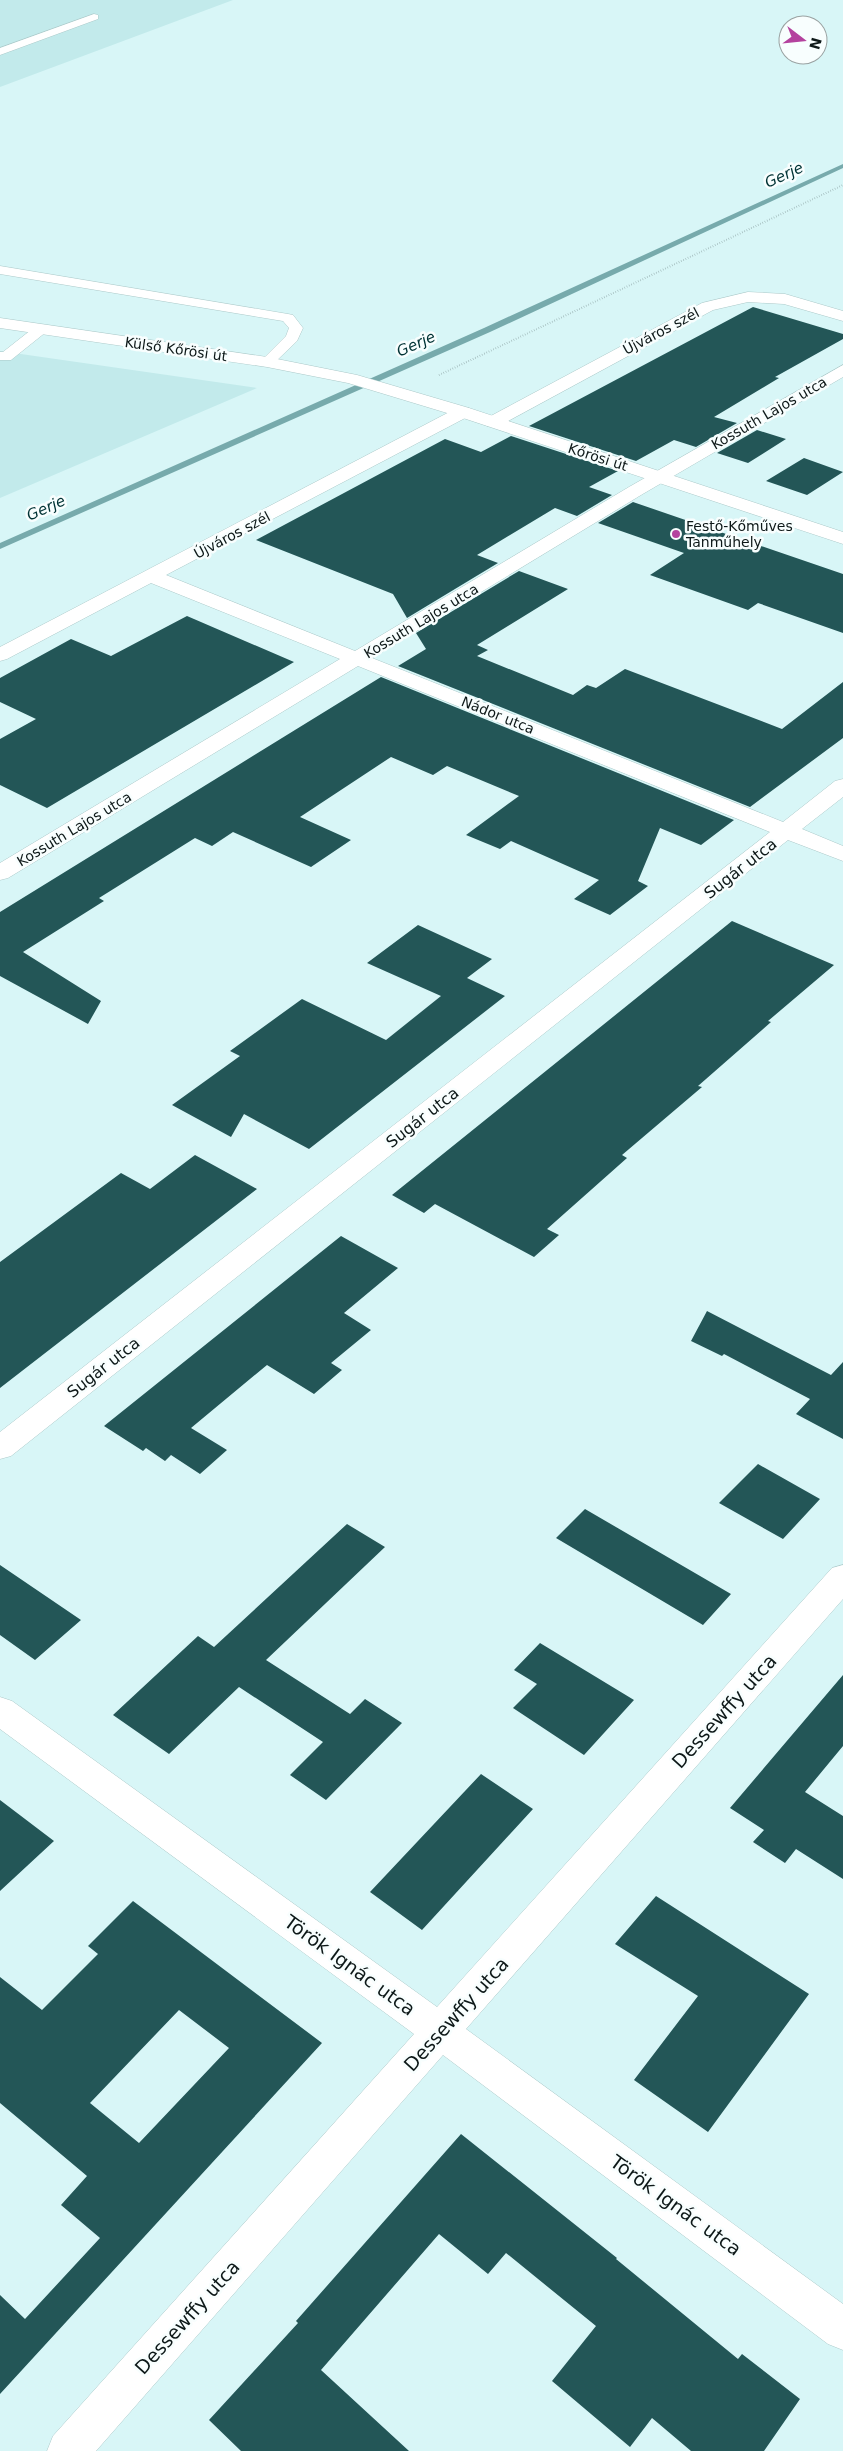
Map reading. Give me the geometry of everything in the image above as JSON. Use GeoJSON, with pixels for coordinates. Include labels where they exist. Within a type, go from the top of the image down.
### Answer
{"type":"FeatureCollection","features":[{"type":"Feature","properties":{"kind":"street","name":"Újváros szél"},"geometry":{"type":"LineString","coordinates":[[493,422],[708,306],[748,297],[785,299],[843,316]]}},
{"type":"Feature","properties":{"kind":"street","name":"Külső Kőrösi út"},"geometry":{"type":"LineString","coordinates":[[0,323],[267,362],[351,379]]}},
{"type":"Feature","properties":{"kind":"street","name":"Kossuth Lajos utca"},"geometry":{"type":"LineString","coordinates":[[0,873],[658,477],[843,370]]}},
{"type":"Feature","properties":{"kind":"street","name":"Kőrösi út"},"geometry":{"type":"LineString","coordinates":[[351,379],[395,390],[843,538]]}},
{"type":"Feature","properties":{"kind":"street","name":"Újváros szél"},"geometry":{"type":"LineString","coordinates":[[0,655],[153,577],[462,412]]}},
{"type":"Feature","properties":{"kind":"street","name":"Nádor utca"},"geometry":{"type":"LineString","coordinates":[[153,577],[843,854]]}},
{"type":"Feature","properties":{"kind":"street","name":"Sugár utca"},"geometry":{"type":"LineString","coordinates":[[0,1448],[843,786]]}},
{"type":"Feature","properties":{"kind":"street","name":"Dessewffy utca"},"geometry":{"type":"LineString","coordinates":[[68,2451],[843,1577]]}},
{"type":"Feature","properties":{"kind":"street","name":"Török Ignác utca"},"geometry":{"type":"LineString","coordinates":[[0,1711],[440,2031],[843,2329]]}},
{"type":"Feature","properties":{"kind":"lane"},"geometry":{"type":"LineString","coordinates":[[0,52],[94,17]]}},
{"type":"Feature","properties":{"kind":"lane"},"geometry":{"type":"LineString","coordinates":[[0,270],[288,318],[296,328],[292,338],[267,362]]}},
{"type":"Feature","properties":{"kind":"lane"},"geometry":{"type":"LineString","coordinates":[[0,356],[6,357],[41,329]]}},
{"type":"Feature","properties":{"kind":"path"},"geometry":{"type":"LineString","coordinates":[[395,390],[843,185]]}},
{"type":"Feature","properties":{"kind":"shaded area"},"geometry":{"type":"Polygon","coordinates":[[[0,0],[233,0],[0,87],[0,0]]]}},
{"type":"Feature","properties":{"kind":"shaded area"},"geometry":{"type":"Polygon","coordinates":[[[0,351],[257,388],[0,498],[0,351]]]}},
{"type":"Feature","properties":{"kind":"building"},"geometry":{"type":"Polygon","coordinates":[[[753,307],[843,334],[843,339],[775,377],[779,378],[714,417],[737,423],[696,447],[674,440],[636,461],[529,426],[753,307]]]}},
{"type":"Feature","properties":{"kind":"building"},"geometry":{"type":"Polygon","coordinates":[[[757,430],[786,439],[748,463],[717,453],[757,430]]]}},
{"type":"Feature","properties":{"kind":"building"},"geometry":{"type":"Polygon","coordinates":[[[511,436],[618,471],[589,487],[612,495],[577,516],[555,508],[477,555],[498,563],[407,618],[393,594],[256,540],[445,439],[481,452],[511,436]]]}},
{"type":"Feature","properties":{"kind":"building"},"geometry":{"type":"Polygon","coordinates":[[[804,458],[843,472],[807,495],[766,481],[804,458]]]}},
{"type":"Feature","properties":{"kind":"building"},"geometry":{"type":"Polygon","coordinates":[[[633,502],[843,574],[843,633],[758,603],[748,610],[650,575],[684,553],[598,523],[633,502]]]}},
{"type":"Feature","properties":{"kind":"building"},"geometry":{"type":"Polygon","coordinates":[[[519,571],[568,589],[477,645],[488,650],[477,656],[573,695],[587,685],[596,688],[625,669],[782,729],[843,682],[843,738],[750,807],[398,666],[426,649],[416,633],[519,571]]]}},
{"type":"Feature","properties":{"kind":"building"},"geometry":{"type":"Polygon","coordinates":[[[187,616],[294,662],[47,808],[0,785],[0,739],[36,719],[0,702],[0,678],[71,639],[111,656],[187,616]]]}},
{"type":"Feature","properties":{"kind":"building"},"geometry":{"type":"Polygon","coordinates":[[[381,677],[734,820],[701,845],[660,828],[638,881],[648,886],[610,915],[574,899],[599,880],[511,841],[500,849],[466,835],[519,796],[447,766],[433,775],[391,757],[300,817],[351,840],[311,867],[233,832],[212,846],[195,838],[99,898],[104,901],[23,952],[101,1001],[88,1024],[0,976],[0,912],[381,677]]]}},
{"type":"Feature","properties":{"kind":"building"},"geometry":{"type":"Polygon","coordinates":[[[732,921],[834,965],[768,1021],[771,1022],[698,1086],[702,1087],[622,1155],[627,1158],[547,1229],[559,1235],[534,1257],[435,1204],[424,1213],[392,1195],[732,921]]]}},
{"type":"Feature","properties":{"kind":"building"},"geometry":{"type":"Polygon","coordinates":[[[418,925],[492,959],[467,978],[505,996],[309,1149],[244,1114],[231,1137],[172,1105],[240,1056],[230,1051],[302,999],[386,1040],[441,996],[367,963],[418,925]]]}},
{"type":"Feature","properties":{"kind":"building"},"geometry":{"type":"Polygon","coordinates":[[[195,1155],[257,1189],[0,1388],[0,1262],[121,1173],[150,1189],[195,1155]]]}},
{"type":"Feature","properties":{"kind":"building"},"geometry":{"type":"Polygon","coordinates":[[[341,1236],[398,1268],[344,1313],[371,1330],[331,1363],[342,1370],[314,1394],[267,1365],[191,1428],[227,1450],[200,1474],[171,1455],[165,1461],[146,1448],[143,1451],[104,1426],[341,1236]]]}},
{"type":"Feature","properties":{"kind":"building"},"geometry":{"type":"Polygon","coordinates":[[[707,1311],[831,1375],[843,1362],[843,1439],[796,1414],[810,1399],[724,1354],[722,1356],[691,1341],[707,1311]]]}},
{"type":"Feature","properties":{"kind":"building"},"geometry":{"type":"Polygon","coordinates":[[[758,1464],[820,1499],[783,1539],[719,1503],[758,1464]]]}},
{"type":"Feature","properties":{"kind":"building"},"geometry":{"type":"Polygon","coordinates":[[[585,1509],[731,1594],[703,1625],[556,1538],[585,1509]]]}},
{"type":"Feature","properties":{"kind":"building"},"geometry":{"type":"Polygon","coordinates":[[[347,1524],[385,1547],[266,1660],[350,1714],[365,1699],[402,1723],[326,1800],[290,1775],[323,1742],[239,1687],[169,1754],[113,1715],[198,1636],[214,1647],[347,1524]]]}},
{"type":"Feature","properties":{"kind":"building"},"geometry":{"type":"Polygon","coordinates":[[[0,1565],[81,1620],[35,1660],[0,1635],[0,1565]]]}},
{"type":"Feature","properties":{"kind":"building"},"geometry":{"type":"Polygon","coordinates":[[[540,1643],[634,1700],[584,1755],[513,1708],[537,1684],[514,1670],[540,1643]]]}},
{"type":"Feature","properties":{"kind":"building"},"geometry":{"type":"Polygon","coordinates":[[[843,1675],[843,1746],[805,1792],[843,1816],[843,1879],[796,1849],[785,1863],[753,1842],[764,1830],[730,1808],[843,1675]]]}},
{"type":"Feature","properties":{"kind":"building"},"geometry":{"type":"Polygon","coordinates":[[[481,1774],[533,1809],[422,1930],[370,1892],[481,1774]]]}},
{"type":"Feature","properties":{"kind":"building"},"geometry":{"type":"Polygon","coordinates":[[[0,1800],[54,1841],[0,1891],[0,1800]]]}},
{"type":"Feature","properties":{"kind":"building"},"geometry":{"type":"Polygon","coordinates":[[[656,1896],[809,1994],[708,2132],[634,2080],[698,1996],[615,1944],[656,1896]]]}},
{"type":"Feature","properties":{"kind":"building"},"geometry":{"type":"Polygon","coordinates":[[[133,1901],[322,2043],[0,2394],[0,2295],[25,2319],[100,2238],[61,2205],[87,2176],[0,2103],[0,1977],[42,2010],[98,1954],[88,1946],[133,1901]],[[179,2010],[90,2103],[139,2143],[229,2048],[179,2010]]]}},
{"type":"Feature","properties":{"kind":"building"},"geometry":{"type":"Polygon","coordinates":[[[461,2134],[617,2258],[738,2359],[742,2354],[800,2399],[764,2451],[691,2451],[652,2418],[630,2447],[552,2381],[596,2326],[506,2253],[488,2274],[439,2234],[321,2370],[409,2451],[241,2451],[209,2420],[298,2323],[296,2321],[461,2134]]]}},
{"type":"Feature","properties":{"kind":"waterway","name":"Gerje"},"geometry":{"type":"LineString","coordinates":[[0,546],[487,330],[843,166]]}},
{"type":"Feature","properties":{"kind":"place","name":"Festő-Kőműves Tanműhely"},"geometry":{"type":"Point","coordinates":[676,534]}}]}
